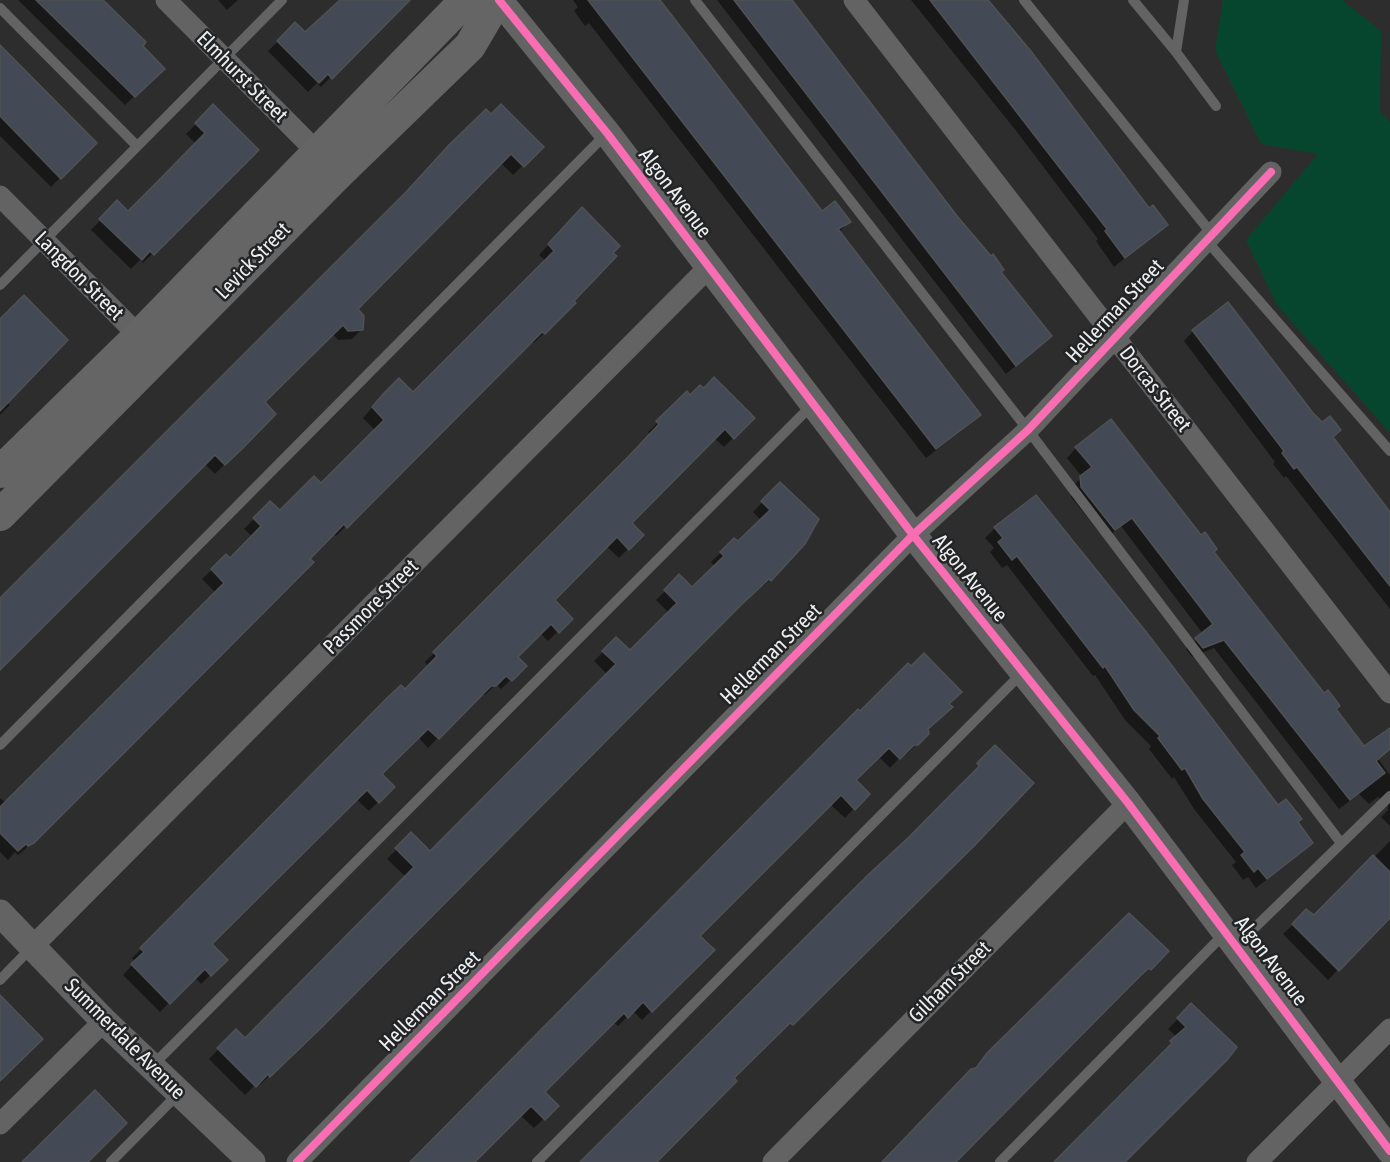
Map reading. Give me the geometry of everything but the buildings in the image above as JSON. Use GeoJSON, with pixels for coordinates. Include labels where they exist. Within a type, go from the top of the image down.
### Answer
{"type":"FeatureCollection","features":[{"type":"Feature","properties":{"kind":"main road","name":"Levick Street"},"geometry":{"type":"LineString","coordinates":[[0,515],[319,154],[455,11],[496,0]]}},
{"type":"Feature","properties":{"kind":"main road","name":"Levick Street"},"geometry":{"type":"LineString","coordinates":[[0,472],[149,346],[338,174],[470,46],[496,0]]}},
{"type":"Feature","properties":{"kind":"street","name":"Elmhurst Street"},"geometry":{"type":"LineString","coordinates":[[166,0],[319,154]]}},
{"type":"Feature","properties":{"kind":"street","name":"Algon Avenue"},"geometry":{"type":"LineString","coordinates":[[496,0],[607,134],[913,536],[1128,803],[1232,938],[1390,1152]]}},
{"type":"Feature","properties":{"kind":"street","name":"Dorcas Street"},"geometry":{"type":"LineString","coordinates":[[854,0],[1390,693]]}},
{"type":"Feature","properties":{"kind":"street","name":"Hellerman Street"},"geometry":{"type":"LineString","coordinates":[[297,1162],[913,536],[1028,430],[1271,172]]}},
{"type":"Feature","properties":{"kind":"street","name":"Langdon Street"},"geometry":{"type":"LineString","coordinates":[[0,196],[149,346]]}},
{"type":"Feature","properties":{"kind":"street","name":"Passmore Street"},"geometry":{"type":"LineString","coordinates":[[33,946],[709,267]]}},
{"type":"Feature","properties":{"kind":"street","name":"Gilham Street"},"geometry":{"type":"LineString","coordinates":[[773,1162],[1128,803]]}},
{"type":"Feature","properties":{"kind":"street","name":"Summerdale Avenue"},"geometry":{"type":"LineString","coordinates":[[0,913],[104,1021],[252,1162]]}},
{"type":"Feature","properties":{"kind":"street"},"geometry":{"type":"LineString","coordinates":[[0,1124],[104,1021]]}},
{"type":"Feature","properties":{"kind":"street"},"geometry":{"type":"LineString","coordinates":[[1257,1162],[1390,1029]]}},
{"type":"Feature","properties":{"kind":"lane"},"geometry":{"type":"LineString","coordinates":[[0,285],[282,0]]}},
{"type":"Feature","properties":{"kind":"lane"},"geometry":{"type":"LineString","coordinates":[[695,0],[1028,430],[1341,843]]}},
{"type":"Feature","properties":{"kind":"lane"},"geometry":{"type":"LineString","coordinates":[[1024,0],[1209,237],[1390,451]]}},
{"type":"Feature","properties":{"kind":"lane"},"geometry":{"type":"LineString","coordinates":[[1133,0],[1216,106]]}},
{"type":"Feature","properties":{"kind":"lane"},"geometry":{"type":"LineString","coordinates":[[1176,52],[1184,0]]}},
{"type":"Feature","properties":{"kind":"lane"},"geometry":{"type":"LineString","coordinates":[[0,8],[137,146]]}},
{"type":"Feature","properties":{"kind":"lane"},"geometry":{"type":"LineString","coordinates":[[0,745],[607,134]]}},
{"type":"Feature","properties":{"kind":"lane"},"geometry":{"type":"LineString","coordinates":[[152,1066],[813,403]]}},
{"type":"Feature","properties":{"kind":"lane"},"geometry":{"type":"LineString","coordinates":[[537,1162],[1023,672]]}},
{"type":"Feature","properties":{"kind":"lane"},"geometry":{"type":"LineString","coordinates":[[1000,1162],[1232,938],[1341,843],[1390,796]]}},
{"type":"Feature","properties":{"kind":"lane"},"geometry":{"type":"LineString","coordinates":[[0,980],[33,946]]}},
{"type":"Feature","properties":{"kind":"lane"},"geometry":{"type":"LineString","coordinates":[[111,1162],[179,1092]]}},
{"type":"Feature","properties":{"kind":"green space"},"geometry":{"type":"Polygon","coordinates":[[[1223,0],[1342,0],[1381,31],[1380,112],[1390,122],[1390,433],[1277,305],[1246,240],[1318,154],[1261,144],[1215,50],[1223,0]]]}},
{"type":"Feature","properties":{"kind":"cycle path"},"geometry":{"type":"LineString","coordinates":[[499,0],[607,133],[913,535],[1128,803],[1390,1151]]}},
{"type":"Feature","properties":{"kind":"cycle path"},"geometry":{"type":"LineString","coordinates":[[297,1162],[913,535],[1028,430],[1271,172]]}}]}
